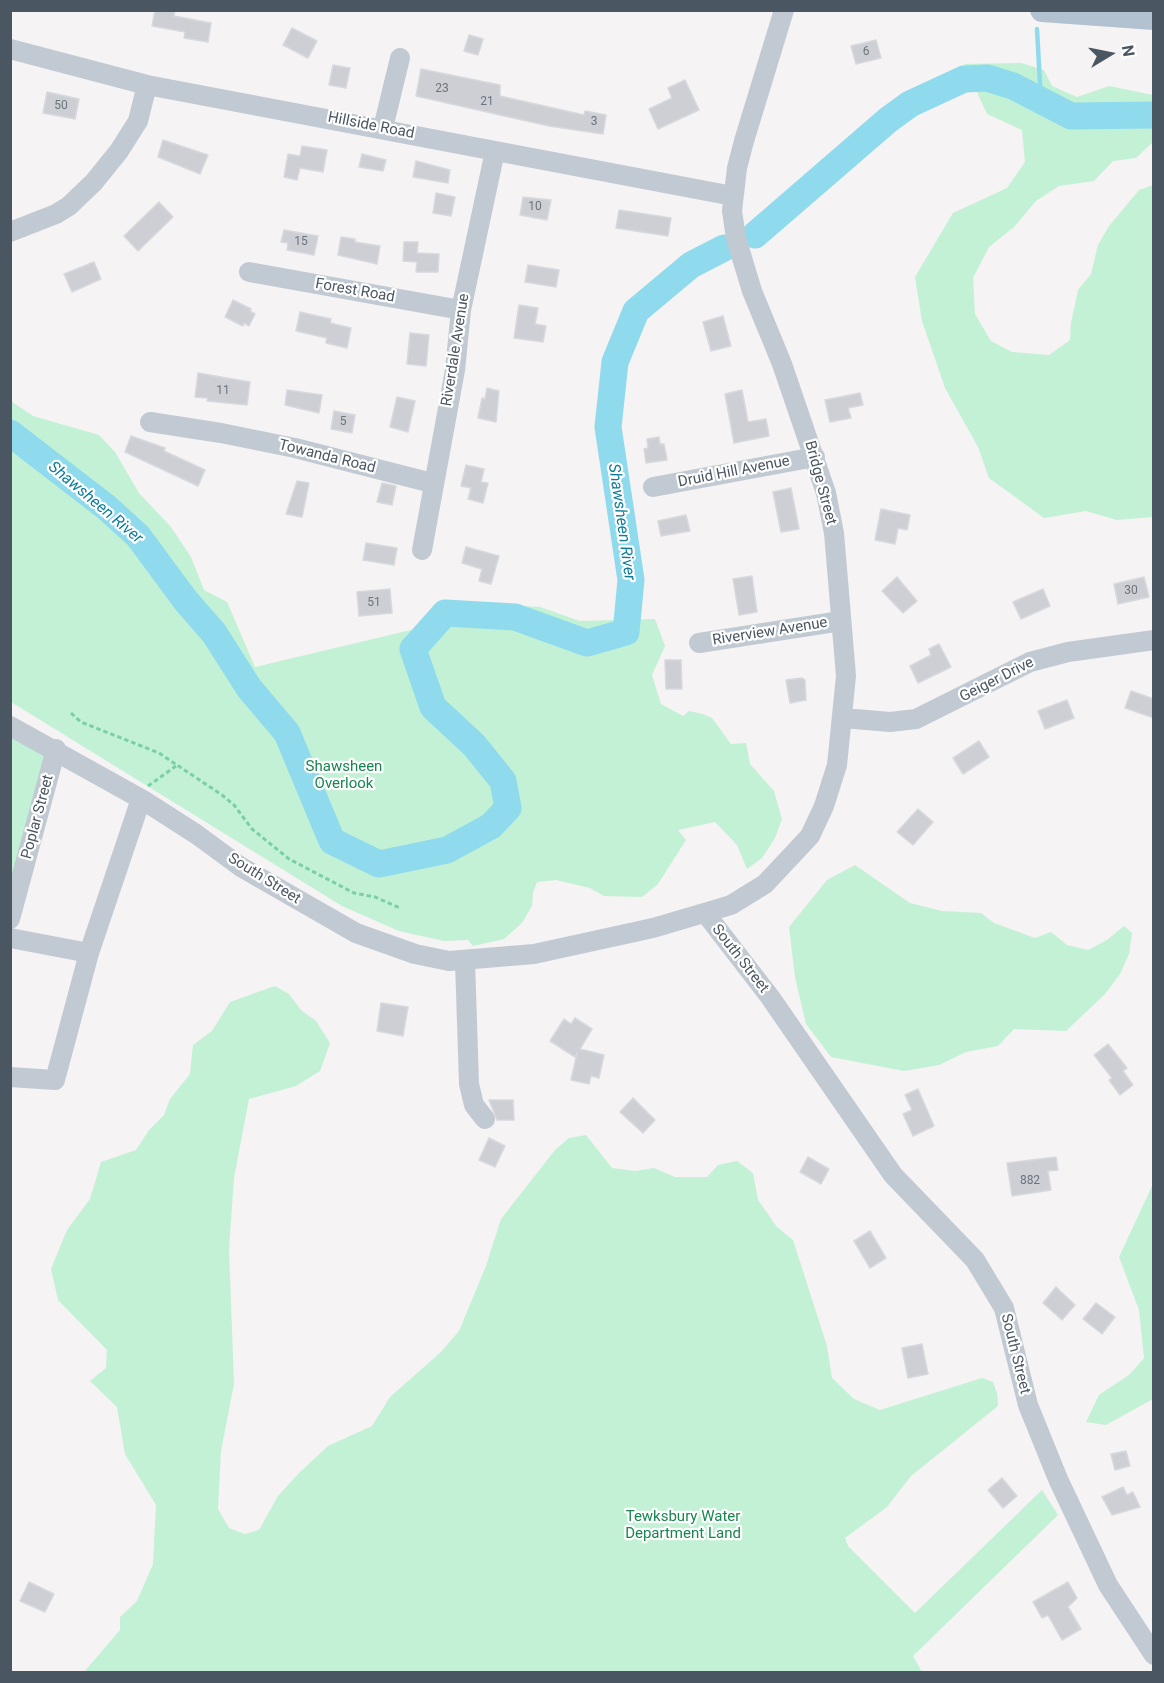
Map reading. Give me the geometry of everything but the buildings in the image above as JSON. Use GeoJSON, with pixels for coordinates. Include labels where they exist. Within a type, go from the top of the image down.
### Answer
{"type":"FeatureCollection","features":[{"type":"Feature","properties":{"kind":"main road"},"geometry":{"type":"LineString","coordinates":[[1042,10],[1154,18]]}},
{"type":"Feature","properties":{"kind":"street","name":"Bridge Street"},"geometry":{"type":"LineString","coordinates":[[706,914],[731,905],[765,884],[810,836],[824,806],[837,765],[843,718],[846,676],[834,533],[815,457],[782,364],[752,291],[736,238],[733,196],[744,141],[784,10]]}},
{"type":"Feature","properties":{"kind":"street","name":"Hillside Road"},"geometry":{"type":"LineString","coordinates":[[10,49],[147,85],[733,196]]}},
{"type":"Feature","properties":{"kind":"street"},"geometry":{"type":"LineString","coordinates":[[383,128],[400,58]]}},
{"type":"Feature","properties":{"kind":"street"},"geometry":{"type":"LineString","coordinates":[[10,232],[44,220],[69,206],[94,182],[119,151],[138,121],[147,85]]}},
{"type":"Feature","properties":{"kind":"street","name":"Riverdale Avenue"},"geometry":{"type":"LineString","coordinates":[[422,550],[432,483],[455,370],[461,310],[495,152]]}},
{"type":"Feature","properties":{"kind":"street","name":"Forest Road"},"geometry":{"type":"LineString","coordinates":[[249,272],[461,310]]}},
{"type":"Feature","properties":{"kind":"street","name":"Towanda Road"},"geometry":{"type":"LineString","coordinates":[[150,422],[295,448],[432,483]]}},
{"type":"Feature","properties":{"kind":"street","name":"Druid Hill Avenue"},"geometry":{"type":"LineString","coordinates":[[653,487],[815,457]]}},
{"type":"Feature","properties":{"kind":"street","name":"Riverview Avenue"},"geometry":{"type":"LineString","coordinates":[[699,643],[841,621]]}},
{"type":"Feature","properties":{"kind":"street","name":"Geiger Drive"},"geometry":{"type":"LineString","coordinates":[[843,718],[890,722],[916,719],[1030,662],[1078,650],[1154,640]]}},
{"type":"Feature","properties":{"kind":"street","name":"South Street"},"geometry":{"type":"LineString","coordinates":[[10,726],[56,749],[141,799],[196,834],[241,867],[356,933],[415,954],[449,961],[465,961],[534,954],[706,914],[770,997],[893,1175],[981,1269],[1004,1308],[1028,1405],[1058,1479],[1108,1585],[1154,1655]]}},
{"type":"Feature","properties":{"kind":"street","name":"Poplar Street"},"geometry":{"type":"LineString","coordinates":[[10,919],[14,891],[56,749]]}},
{"type":"Feature","properties":{"kind":"street"},"geometry":{"type":"LineString","coordinates":[[10,1077],[55,1080],[89,953],[141,799]]}},
{"type":"Feature","properties":{"kind":"street"},"geometry":{"type":"LineString","coordinates":[[10,938],[89,953]]}},
{"type":"Feature","properties":{"kind":"street"},"geometry":{"type":"LineString","coordinates":[[465,961],[470,1084],[474,1105],[485,1119]]}},
{"type":"Feature","properties":{"kind":"path"},"geometry":{"type":"LineString","coordinates":[[71,713],[81,723],[145,746],[222,795],[234,805],[252,829],[289,859],[354,893],[375,897],[400,908]]}},
{"type":"Feature","properties":{"kind":"path"},"geometry":{"type":"LineString","coordinates":[[141,799],[145,788],[176,766]]}},
{"type":"Feature","properties":{"kind":"green space"},"geometry":{"type":"Polygon","coordinates":[[[1021,63],[1044,70],[1052,86],[1077,97],[1109,86],[1153,95],[1153,142],[1136,158],[1113,161],[1094,181],[1059,186],[1036,201],[1014,227],[989,247],[973,278],[975,314],[991,341],[1012,352],[1049,355],[1070,340],[1078,290],[1091,274],[1098,245],[1109,226],[1139,190],[1153,185],[1153,517],[1117,520],[1086,511],[1044,518],[989,478],[978,447],[945,388],[922,321],[915,277],[953,213],[1007,188],[1025,162],[1022,130],[987,114],[964,64],[1021,63]]]}},
{"type":"Feature","properties":{"kind":"green space","name":"Shawsheen Overlook"},"geometry":{"type":"Polygon","coordinates":[[[11,401],[33,416],[99,435],[115,452],[139,493],[171,527],[191,557],[204,590],[227,602],[255,667],[415,629],[467,603],[540,607],[580,621],[655,619],[665,646],[652,675],[661,704],[683,716],[689,711],[712,718],[731,744],[746,743],[750,764],[774,791],[782,819],[775,838],[762,858],[747,869],[737,845],[715,822],[678,830],[686,840],[658,884],[642,897],[604,896],[590,888],[556,880],[537,882],[532,906],[522,923],[504,939],[473,946],[468,940],[444,941],[399,931],[342,906],[11,702],[11,401]]]}},
{"type":"Feature","properties":{"kind":"green space"},"geometry":{"type":"Polygon","coordinates":[[[11,737],[45,754],[11,879],[11,737]]]}},
{"type":"Feature","properties":{"kind":"green space"},"geometry":{"type":"Polygon","coordinates":[[[855,865],[910,903],[942,911],[981,913],[994,923],[1035,938],[1051,932],[1067,945],[1088,950],[1107,940],[1124,926],[1132,933],[1129,954],[1120,974],[1105,994],[1066,1031],[1014,1029],[998,1046],[966,1052],[939,1065],[904,1071],[831,1057],[806,1024],[795,977],[789,927],[827,880],[855,865]]]}},
{"type":"Feature","properties":{"kind":"green space","name":"Tewksbury Water Department Land"},"geometry":{"type":"Polygon","coordinates":[[[275,986],[289,994],[301,1010],[316,1021],[330,1043],[320,1071],[296,1086],[249,1099],[234,1178],[229,1249],[234,1384],[221,1451],[218,1509],[229,1528],[245,1534],[259,1530],[278,1496],[299,1473],[328,1446],[372,1426],[390,1397],[441,1352],[459,1331],[486,1266],[501,1219],[555,1150],[569,1138],[586,1135],[612,1168],[635,1171],[654,1168],[675,1177],[707,1177],[718,1165],[737,1161],[753,1173],[758,1200],[777,1227],[793,1240],[827,1346],[832,1378],[854,1399],[880,1410],[982,1378],[993,1382],[998,1406],[911,1476],[887,1507],[845,1538],[848,1546],[915,1613],[1042,1490],[1058,1515],[913,1656],[922,1672],[84,1672],[120,1630],[120,1617],[137,1601],[153,1564],[156,1505],[125,1454],[117,1407],[90,1381],[106,1368],[107,1350],[58,1300],[51,1269],[67,1230],[90,1199],[101,1162],[136,1150],[149,1130],[164,1115],[170,1099],[190,1074],[193,1045],[212,1031],[230,1002],[275,986]]]}},
{"type":"Feature","properties":{"kind":"green space"},"geometry":{"type":"Polygon","coordinates":[[[1153,1184],[1153,1399],[1106,1425],[1086,1422],[1099,1395],[1129,1375],[1144,1358],[1139,1310],[1119,1257],[1153,1184]]]}},
{"type":"Feature","properties":{"kind":"waterway"},"geometry":{"type":"LineString","coordinates":[[1037,29],[1041,102]]}},
{"type":"Feature","properties":{"kind":"waterway","name":"Shawsheen River"},"geometry":{"type":"LineString","coordinates":[[755,235],[888,120],[910,104],[964,79],[987,78],[1013,86],[1071,116],[1154,115]]}},
{"type":"Feature","properties":{"kind":"waterway","name":"Shawsheen River"},"geometry":{"type":"LineString","coordinates":[[10,433],[106,507],[138,536],[186,601],[214,633],[249,688],[287,733],[332,841],[379,864],[447,850],[491,826],[508,808],[503,781],[474,745],[433,707],[413,649],[445,613],[515,617],[587,643],[626,632],[631,580],[608,427],[615,362],[636,311],[691,265],[724,248]]}}]}
